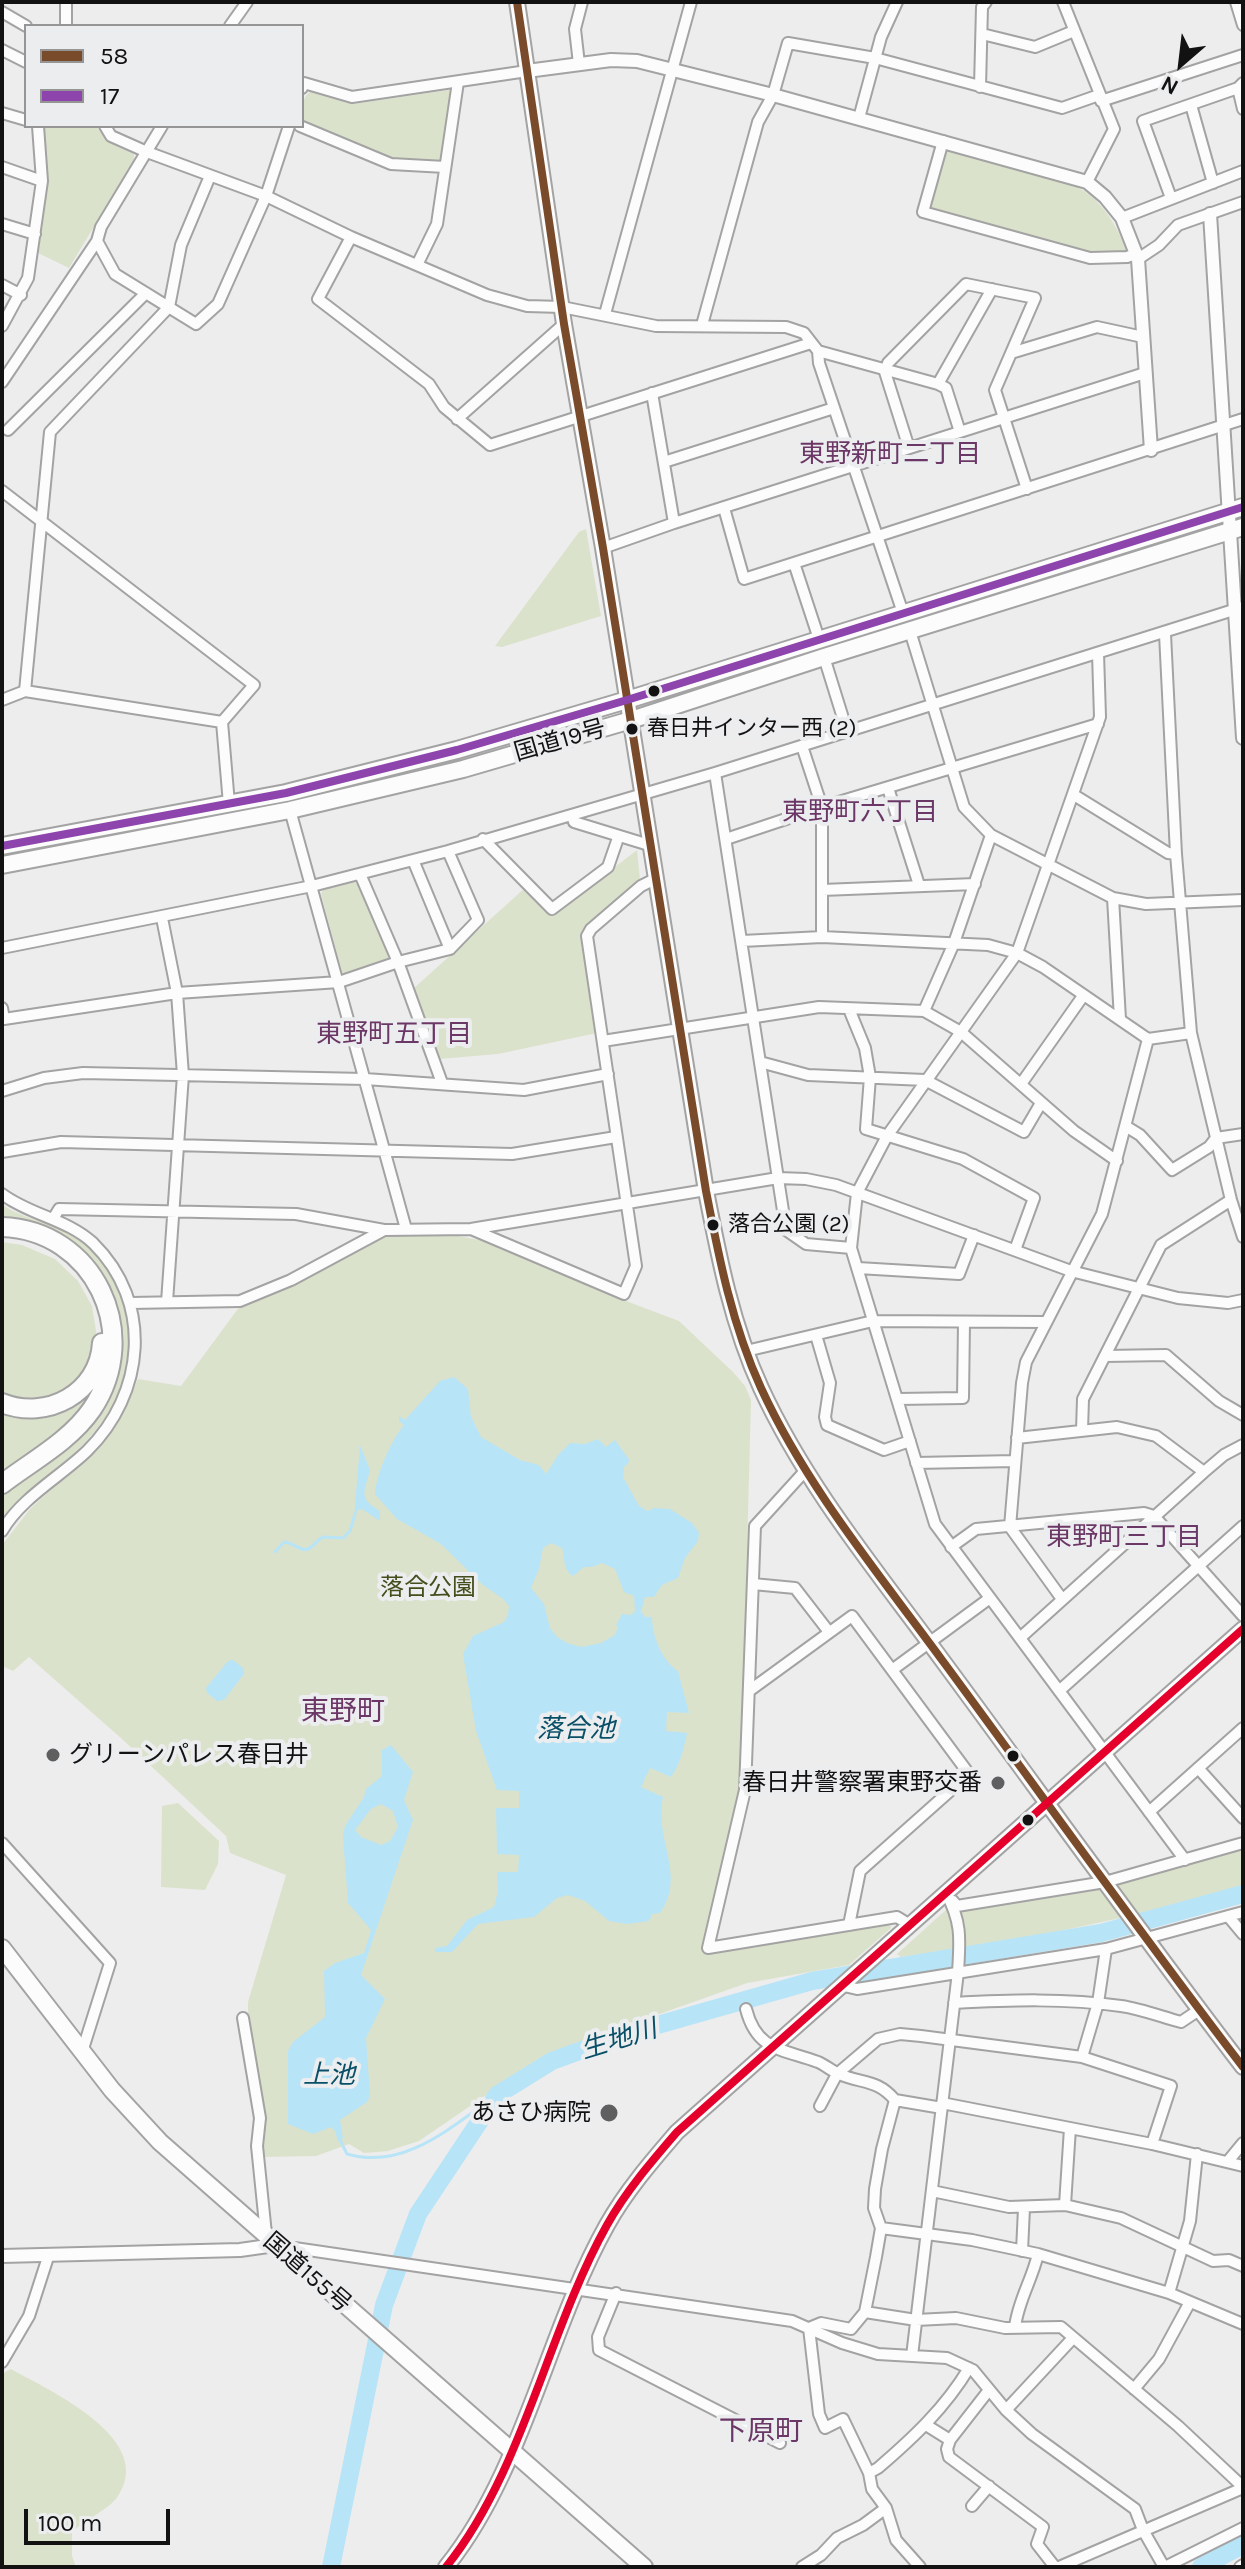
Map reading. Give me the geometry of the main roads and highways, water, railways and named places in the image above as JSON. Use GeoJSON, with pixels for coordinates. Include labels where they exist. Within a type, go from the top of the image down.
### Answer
{"type":"FeatureCollection","features":[{"type":"Feature","properties":{"kind":"highway","name":"国道19号"},"geometry":{"type":"LineString","coordinates":[[2,846],[286,793],[457,750],[1236,510]]}},
{"type":"Feature","properties":{"kind":"highway","name":"国道19号"},"geometry":{"type":"LineString","coordinates":[[2,865],[290,810],[463,769],[631,720],[1236,530]]}},
{"type":"Feature","properties":{"kind":"highway"},"geometry":{"type":"LineString","coordinates":[[2,1227],[36,1233],[67,1249],[81,1262],[110,1311],[113,1347],[110,1367],[92,1409],[66,1437],[2,1484]]}},
{"type":"Feature","properties":{"kind":"highway"},"geometry":{"type":"LineString","coordinates":[[2,1235],[31,1240],[62,1257],[85,1283],[101,1315],[102,1331],[98,1365],[90,1380],[71,1398],[58,1404],[27,1409],[2,1403]]}},
{"type":"Feature","properties":{"kind":"highway","name":"国道155号"},"geometry":{"type":"LineString","coordinates":[[2,1948],[112,2090],[160,2142],[644,2567]]}},
{"type":"Feature","properties":{"kind":"main road"},"geometry":{"type":"LineString","coordinates":[[517,2],[564,324],[706,1191],[721,1273],[746,1351],[778,1424],[805,1471],[1243,2067]]}},
{"type":"Feature","properties":{"kind":"main road"},"geometry":{"type":"LineString","coordinates":[[446,2567],[482,2516],[577,2287],[607,2225],[650,2163],[677,2132],[1243,1629]]}},
{"type":"Feature","properties":{"kind":"water","name":"落合池"},"geometry":{"type":"Polygon","coordinates":[[[454,1377],[468,1389],[471,1417],[481,1437],[520,1460],[539,1465],[546,1474],[570,1443],[585,1444],[598,1439],[606,1447],[615,1440],[630,1461],[624,1467],[623,1477],[639,1506],[648,1511],[654,1508],[670,1509],[692,1523],[699,1533],[698,1541],[685,1558],[678,1578],[662,1585],[654,1597],[645,1597],[641,1612],[646,1617],[652,1617],[659,1647],[667,1661],[678,1671],[689,1713],[667,1712],[666,1731],[687,1733],[671,1777],[650,1768],[641,1787],[663,1797],[661,1813],[671,1885],[660,1913],[652,1914],[649,1921],[627,1924],[609,1921],[585,1901],[568,1895],[557,1898],[534,1917],[478,1924],[452,1952],[435,1952],[435,1948],[447,1946],[467,1920],[494,1907],[498,1891],[497,1872],[518,1872],[519,1855],[497,1854],[496,1808],[519,1808],[519,1791],[497,1790],[476,1731],[463,1654],[473,1636],[504,1622],[509,1606],[441,1544],[397,1519],[375,1494],[385,1457],[404,1425],[399,1421],[399,1416],[405,1420],[440,1381],[454,1377]],[[551,1543],[543,1548],[531,1588],[544,1604],[550,1628],[557,1637],[581,1647],[601,1643],[615,1635],[622,1614],[631,1615],[635,1611],[634,1596],[624,1592],[615,1569],[602,1563],[584,1567],[573,1576],[566,1567],[562,1548],[551,1543]]]}},
{"type":"Feature","properties":{"kind":"water"},"geometry":{"type":"Polygon","coordinates":[[[360,1445],[370,1470],[365,1498],[380,1511],[380,1521],[362,1509],[354,1518],[360,1445]]]}},
{"type":"Feature","properties":{"kind":"water"},"geometry":{"type":"Polygon","coordinates":[[[233,1660],[244,1669],[244,1674],[224,1700],[217,1701],[207,1693],[206,1688],[228,1661],[233,1660]]]}},
{"type":"Feature","properties":{"kind":"water","name":"上池"},"geometry":{"type":"Polygon","coordinates":[[[391,1745],[413,1772],[404,1800],[413,1820],[361,1975],[385,1999],[366,2038],[370,2096],[367,2102],[340,2120],[343,2139],[338,2141],[331,2127],[313,2134],[288,2124],[288,2051],[293,2042],[325,2017],[324,1971],[335,1963],[364,1953],[371,1930],[348,1903],[343,1836],[345,1826],[366,1789],[382,1776],[382,1750],[391,1745]],[[381,1804],[371,1809],[355,1830],[361,1837],[381,1845],[390,1841],[398,1827],[393,1811],[381,1804]]]}},
{"type":"Feature","properties":{"kind":"waterway"},"geometry":{"type":"LineString","coordinates":[[275,1552],[284,1542],[305,1550],[323,1537],[343,1538],[350,1531],[355,1514]]}},
{"type":"Feature","properties":{"kind":"waterway","name":"生地川"},"geometry":{"type":"LineString","coordinates":[[331,2567],[384,2305],[418,2214],[497,2095],[552,2061],[626,2034],[812,1981],[1101,1933],[1243,1894]]}},
{"type":"Feature","properties":{"kind":"waterway"},"geometry":{"type":"LineString","coordinates":[[340,2140],[347,2154],[368,2158],[408,2151],[445,2131],[497,2095]]}},
{"type":"Feature","properties":{"kind":"waterway"},"geometry":{"type":"LineString","coordinates":[[1201,2567],[1243,2545]]}},
{"type":"Feature","properties":{"kind":"place","name":"春日井インター西 (2)"},"geometry":{"type":"Point","coordinates":[632,729]}},
{"type":"Feature","properties":{"kind":"place","name":"落合公園 (2)"},"geometry":{"type":"Point","coordinates":[713,1225]}},
{"type":"Feature","properties":{"kind":"place","name":"グリーンパレス春日井"},"geometry":{"type":"Point","coordinates":[53,1755]}},
{"type":"Feature","properties":{"kind":"place","name":"春日井警察署東野交番"},"geometry":{"type":"Point","coordinates":[998,1783]}},
{"type":"Feature","properties":{"kind":"place","name":"あさひ病院"},"geometry":{"type":"Point","coordinates":[609,2113]}},
{"type":"Feature","properties":{"kind":"district","name":"東野新町二丁目"},"geometry":{"type":"Point","coordinates":[890,455]}},
{"type":"Feature","properties":{"kind":"district","name":"東野町六丁目"},"geometry":{"type":"Point","coordinates":[860,813]}},
{"type":"Feature","properties":{"kind":"district","name":"東野町五丁目"},"geometry":{"type":"Point","coordinates":[394,1035]}},
{"type":"Feature","properties":{"kind":"district","name":"東野町三丁目"},"geometry":{"type":"Point","coordinates":[1124,1538]}},
{"type":"Feature","properties":{"kind":"district","name":"東野町"},"geometry":{"type":"Point","coordinates":[343,1712]}},
{"type":"Feature","properties":{"kind":"district","name":"下原町"},"geometry":{"type":"Point","coordinates":[761,2432]}},
{"type":"Feature","properties":{"kind":"park label","name":"落合公園"},"geometry":{"type":"Point","coordinates":[428,1588]}}]}
